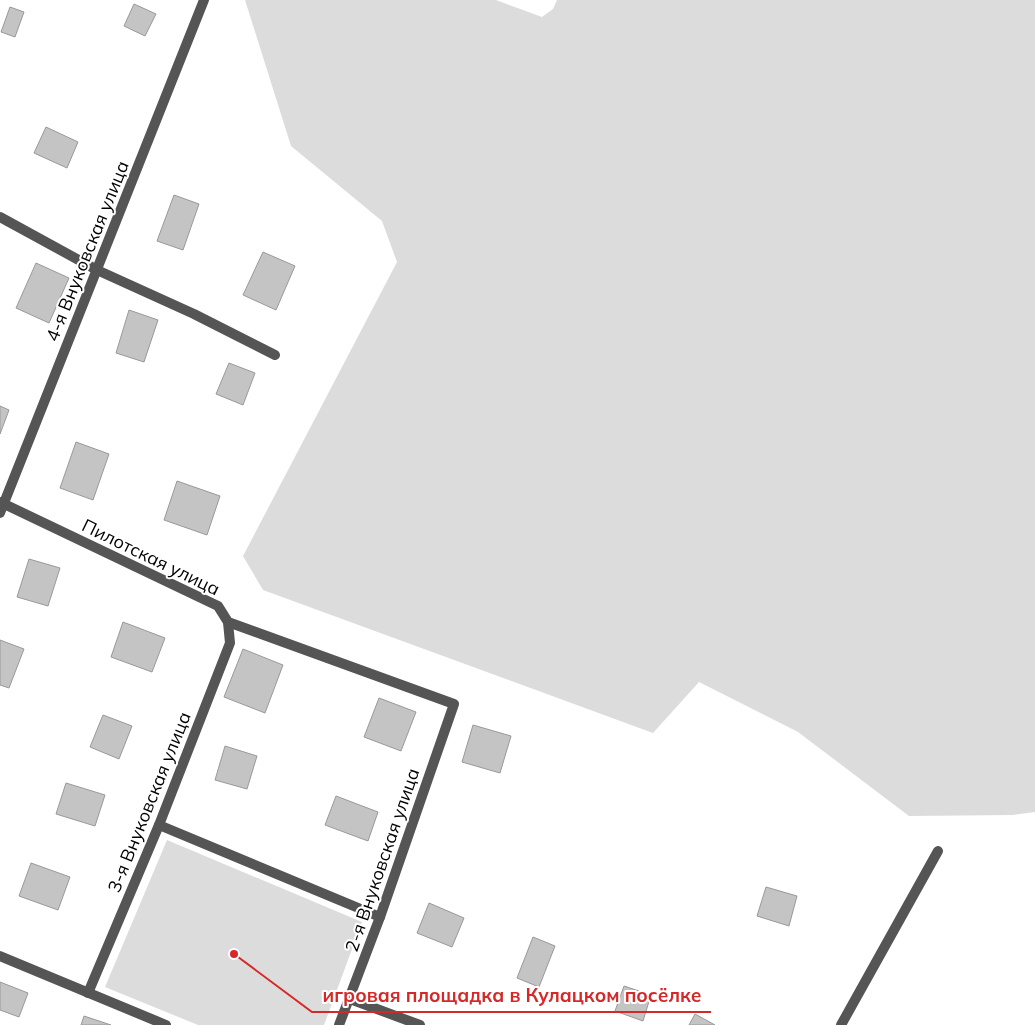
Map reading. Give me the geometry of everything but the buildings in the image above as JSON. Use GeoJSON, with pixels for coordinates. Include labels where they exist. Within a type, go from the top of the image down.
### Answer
{"type":"FeatureCollection","features":[{"type":"Feature","properties":{"kind":"street","name":"4-я Внуковская улица"},"geometry":{"type":"LineString","coordinates":[[1,506],[204,0]]}},
{"type":"Feature","properties":{"kind":"street"},"geometry":{"type":"LineString","coordinates":[[0,217],[97,270],[194,314],[275,355]]}},
{"type":"Feature","properties":{"kind":"street","name":"Пилотская улица"},"geometry":{"type":"LineString","coordinates":[[1,506],[218,606],[228,622],[454,704]]}},
{"type":"Feature","properties":{"kind":"street","name":"3-я Внуковская улица"},"geometry":{"type":"LineString","coordinates":[[88,993],[159,825],[230,643],[228,622]]}},
{"type":"Feature","properties":{"kind":"street","name":"2-я Внуковская улица"},"geometry":{"type":"LineString","coordinates":[[339,1025],[380,918],[454,704]]}},
{"type":"Feature","properties":{"kind":"street"},"geometry":{"type":"LineString","coordinates":[[159,825],[380,918]]}},
{"type":"Feature","properties":{"kind":"street"},"geometry":{"type":"LineString","coordinates":[[841,1025],[938,851]]}},
{"type":"Feature","properties":{"kind":"street"},"geometry":{"type":"LineString","coordinates":[[0,956],[166,1025]]}},
{"type":"Feature","properties":{"kind":"street"},"geometry":{"type":"LineString","coordinates":[[350,999],[420,1025]]}},
{"type":"Feature","properties":{"kind":"shaded area"},"geometry":{"type":"Polygon","coordinates":[[[245,0],[496,0],[542,17],[553,9],[557,0],[1035,0],[1035,812],[1013,815],[909,816],[798,732],[699,682],[653,733],[263,590],[243,556],[397,262],[382,221],[291,146],[245,0]]]}},
{"type":"Feature","properties":{"kind":"shaded area"},"geometry":{"type":"Polygon","coordinates":[[[167,840],[362,922],[324,1025],[198,1025],[105,987],[167,840]]]}},
{"type":"Feature","properties":{"kind":"place","name":"игровая площадка в Кулацком посёлке"},"geometry":{"type":"Point","coordinates":[234,954]}}]}
